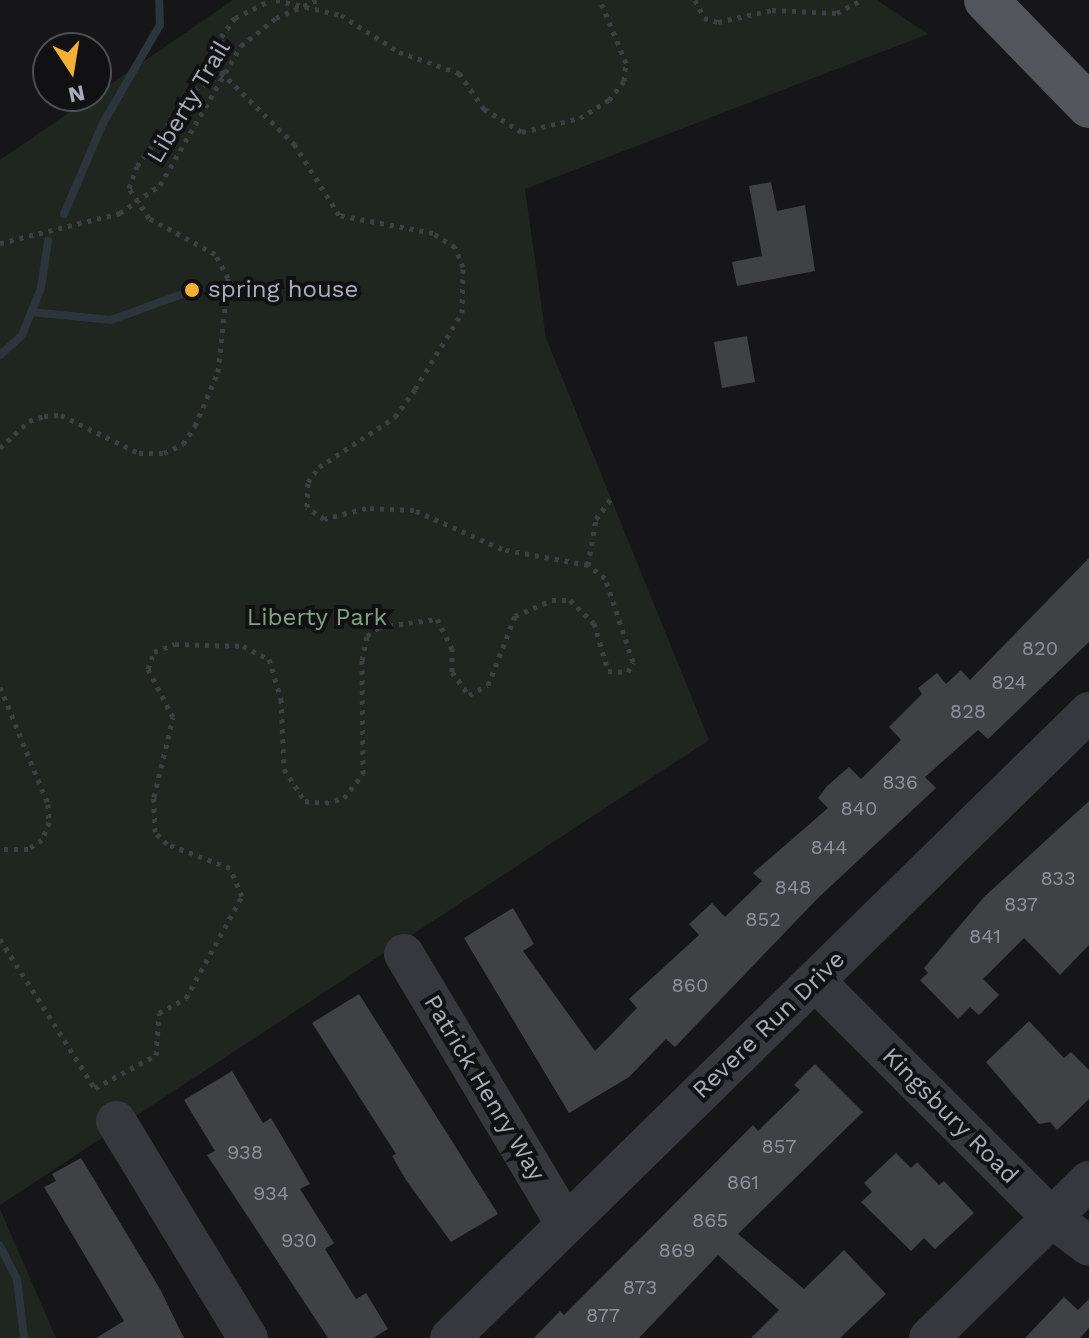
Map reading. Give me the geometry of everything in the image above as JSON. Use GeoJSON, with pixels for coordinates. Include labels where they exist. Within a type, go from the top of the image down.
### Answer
{"type":"FeatureCollection","features":[{"type":"Feature","properties":{"kind":"main road"},"geometry":{"type":"LineString","coordinates":[[986,0],[1089,106]]}},
{"type":"Feature","properties":{"kind":"street","name":"Revere Run Drive"},"geometry":{"type":"LineString","coordinates":[[450,1338],[564,1221],[816,982],[1089,712]]}},
{"type":"Feature","properties":{"kind":"street","name":"Patrick Henry Way"},"geometry":{"type":"LineString","coordinates":[[404,954],[564,1221]]}},
{"type":"Feature","properties":{"kind":"street","name":"Kingsbury Road"},"geometry":{"type":"LineString","coordinates":[[816,982],[1052,1218],[1089,1246]]}},
{"type":"Feature","properties":{"kind":"street"},"geometry":{"type":"LineString","coordinates":[[106,1104],[248,1338]]}},
{"type":"Feature","properties":{"kind":"street"},"geometry":{"type":"LineString","coordinates":[[929,1338],[1089,1181]]}},
{"type":"Feature","properties":{"kind":"path"},"geometry":{"type":"LineString","coordinates":[[0,939],[106,1104],[156,1055],[159,1013],[186,998],[242,896],[230,868],[167,844],[155,832],[154,797],[173,717],[148,669],[154,652],[175,644],[243,646],[269,659],[281,699],[284,769],[305,801],[325,803],[344,798],[363,774],[362,660],[367,636],[379,627],[437,619],[452,648],[452,672],[469,695],[488,685],[515,616],[534,605],[570,600],[594,623],[608,671],[628,672],[633,647],[626,628],[605,578],[588,565],[502,549],[414,510],[366,508],[324,519],[307,507],[308,482],[319,467],[395,417],[415,389],[462,313],[463,267],[455,247],[433,233],[339,215],[295,145],[223,74],[221,37],[235,18],[274,0],[314,1],[399,52],[459,73],[484,109],[522,132],[580,118],[609,100],[624,81],[626,63],[600,0]]}},
{"type":"Feature","properties":{"kind":"path"},"geometry":{"type":"LineString","coordinates":[[695,0],[704,18],[718,22],[772,10],[837,13],[861,0]]}},
{"type":"Feature","properties":{"kind":"path","name":"Liberty Trail"},"geometry":{"type":"LineString","coordinates":[[0,243],[120,213],[160,185],[241,46],[276,18],[314,1]]}},
{"type":"Feature","properties":{"kind":"path"},"geometry":{"type":"LineString","coordinates":[[0,448],[29,421],[61,415],[139,453],[164,453],[183,444],[208,403],[223,343],[228,278],[215,254],[134,203],[129,188],[137,166],[194,90],[223,74]]}},
{"type":"Feature","properties":{"kind":"path"},"geometry":{"type":"LineString","coordinates":[[588,565],[596,519],[610,500]]}},
{"type":"Feature","properties":{"kind":"path"},"geometry":{"type":"LineString","coordinates":[[0,687],[48,804],[49,822],[42,840],[28,849],[0,849]]}},
{"type":"Feature","properties":{"kind":"green space","name":"Liberty Park"},"geometry":{"type":"Polygon","coordinates":[[[233,0],[877,0],[928,34],[525,189],[546,338],[709,740],[0,1205],[0,160],[70,112],[112,112],[112,83],[233,0]]]}},
{"type":"Feature","properties":{"kind":"green space"},"geometry":{"type":"Polygon","coordinates":[[[0,1209],[56,1338],[0,1338],[0,1209]]]}},
{"type":"Feature","properties":{"kind":"building"},"geometry":{"type":"Polygon","coordinates":[[[771,182],[777,211],[805,205],[815,271],[737,286],[732,262],[762,256],[749,186],[771,182]]]}},
{"type":"Feature","properties":{"kind":"building"},"geometry":{"type":"Polygon","coordinates":[[[747,336],[755,382],[722,388],[714,342],[747,336]]]}},
{"type":"Feature","properties":{"kind":"building"},"geometry":{"type":"Polygon","coordinates":[[[1089,558],[1089,642],[988,739],[978,730],[925,777],[936,788],[818,898],[675,1047],[666,1039],[629,1077],[569,1113],[464,938],[513,908],[534,944],[523,951],[595,1051],[637,1008],[629,999],[699,935],[689,924],[712,903],[725,917],[762,881],[753,873],[828,808],[818,798],[827,786],[849,767],[861,779],[901,740],[889,727],[922,694],[918,688],[937,673],[946,684],[961,670],[970,680],[1089,558]]]}},
{"type":"Feature","properties":{"kind":"building"},"geometry":{"type":"Polygon","coordinates":[[[1089,801],[1089,945],[1060,975],[1024,938],[983,979],[999,995],[979,1015],[970,1007],[958,1019],[920,980],[928,973],[924,968],[984,897],[1089,801]]]}},
{"type":"Feature","properties":{"kind":"building"},"geometry":{"type":"Polygon","coordinates":[[[359,994],[498,1214],[451,1242],[406,1180],[392,1156],[396,1154],[312,1023],[359,994]]]}},
{"type":"Feature","properties":{"kind":"building"},"geometry":{"type":"Polygon","coordinates":[[[1029,1021],[1064,1058],[1071,1052],[1089,1070],[1089,1099],[1057,1130],[1050,1122],[1039,1124],[986,1062],[1029,1021]]]}},
{"type":"Feature","properties":{"kind":"building"},"geometry":{"type":"Polygon","coordinates":[[[815,1064],[863,1112],[738,1234],[804,1289],[844,1250],[886,1294],[840,1338],[751,1338],[779,1310],[718,1255],[639,1338],[534,1338],[560,1311],[564,1315],[753,1125],[758,1131],[800,1090],[794,1085],[815,1064]]]}},
{"type":"Feature","properties":{"kind":"building"},"geometry":{"type":"Polygon","coordinates":[[[232,1071],[263,1123],[271,1118],[310,1184],[300,1189],[334,1243],[325,1249],[356,1299],[366,1293],[388,1329],[373,1338],[328,1338],[207,1155],[215,1151],[184,1100],[232,1071]]]}},
{"type":"Feature","properties":{"kind":"building"},"geometry":{"type":"Polygon","coordinates":[[[896,1153],[911,1168],[917,1162],[939,1185],[944,1181],[974,1213],[935,1249],[924,1238],[911,1251],[861,1202],[872,1192],[864,1183],[896,1153]]]}},
{"type":"Feature","properties":{"kind":"building"},"geometry":{"type":"Polygon","coordinates":[[[81,1158],[160,1289],[184,1338],[96,1338],[124,1321],[44,1187],[56,1181],[52,1174],[81,1158]]]}},
{"type":"Feature","properties":{"kind":"building"},"geometry":{"type":"Polygon","coordinates":[[[1064,1297],[1078,1310],[1089,1299],[1089,1328],[1080,1338],[1025,1338],[1064,1297]]]}},
{"type":"Feature","properties":{"kind":"waterway"},"geometry":{"type":"LineString","coordinates":[[64,214],[103,123],[160,25],[159,0]]}},
{"type":"Feature","properties":{"kind":"waterway"},"geometry":{"type":"LineString","coordinates":[[0,355],[22,335],[41,288],[48,241]]}},
{"type":"Feature","properties":{"kind":"waterway"},"geometry":{"type":"LineString","coordinates":[[31,312],[111,320],[188,292]]}},
{"type":"Feature","properties":{"kind":"waterway"},"geometry":{"type":"LineString","coordinates":[[0,1246],[17,1279],[24,1338]]}},
{"type":"Feature","properties":{"kind":"place","name":"spring house"},"geometry":{"type":"Point","coordinates":[192,290]}}]}
